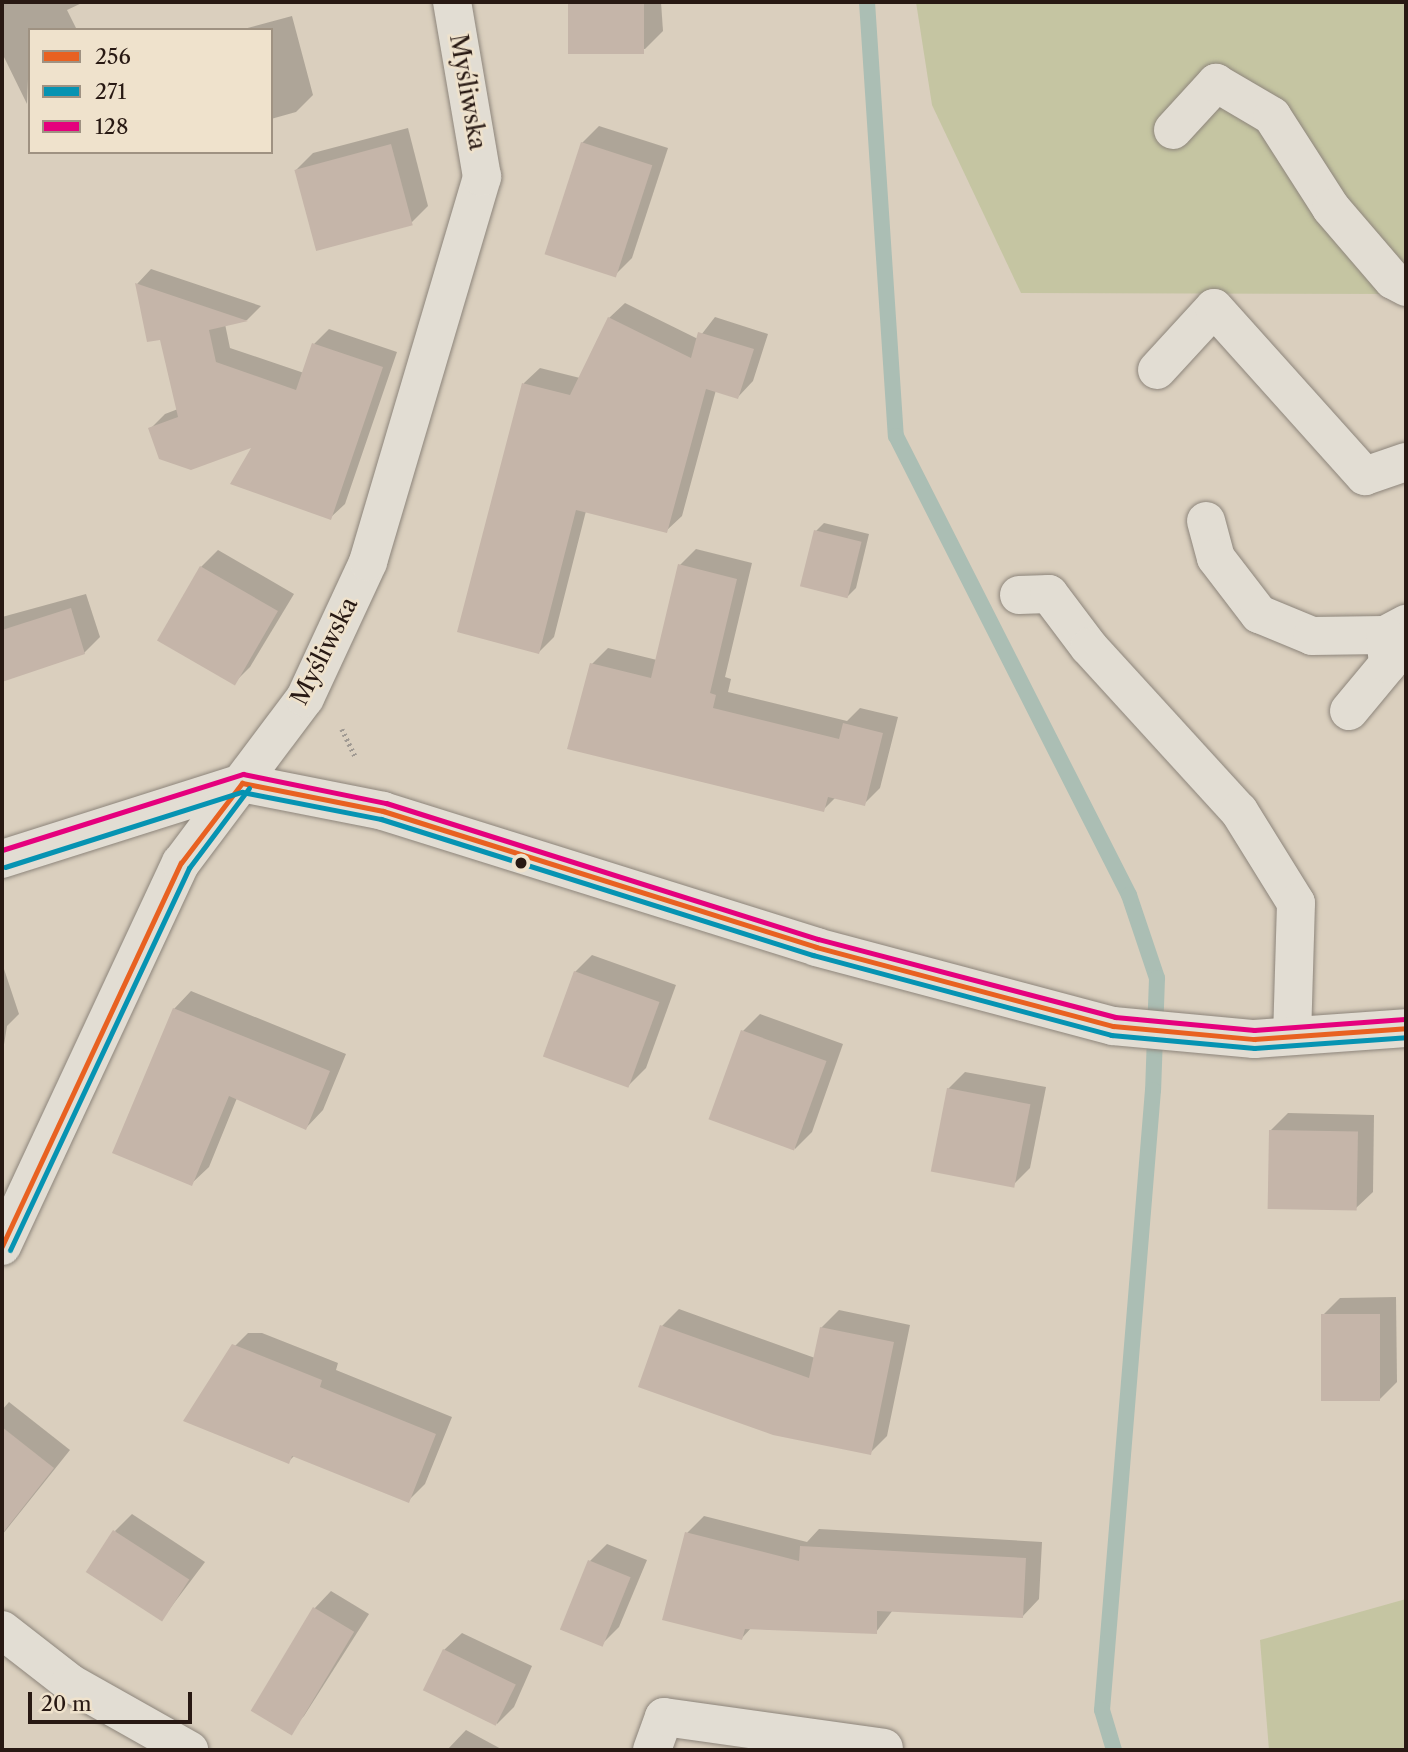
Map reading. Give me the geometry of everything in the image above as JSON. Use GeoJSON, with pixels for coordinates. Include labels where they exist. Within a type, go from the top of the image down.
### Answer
{"type":"FeatureCollection","features":[{"type":"Feature","properties":{"kind":"street","name":"Myśliwska"},"geometry":{"type":"LineString","coordinates":[[2,1246],[181,863],[305,698],[368,562],[482,177],[452,2]]}},
{"type":"Feature","properties":{"kind":"street"},"geometry":{"type":"LineString","coordinates":[[1173,130],[1216,83],[1272,116],[1331,208],[1394,280],[1406,287]]}},
{"type":"Feature","properties":{"kind":"street"},"geometry":{"type":"LineString","coordinates":[[1157,370],[1214,308],[1365,475],[1406,462]]}},
{"type":"Feature","properties":{"kind":"street"},"geometry":{"type":"LineString","coordinates":[[1206,521],[1216,558],[1259,614],[1312,636],[1396,629],[1388,664],[1349,710]]}},
{"type":"Feature","properties":{"kind":"street"},"geometry":{"type":"LineString","coordinates":[[1019,595],[1049,594],[1089,647],[1240,811],[1296,903],[1292,1036]]}},
{"type":"Feature","properties":{"kind":"street"},"geometry":{"type":"LineString","coordinates":[[2,859],[242,783],[383,811],[816,947],[1127,1028],[1254,1039],[1406,1028]]}},
{"type":"Feature","properties":{"kind":"street"},"geometry":{"type":"LineString","coordinates":[[2,1630],[70,1683],[189,1750]]}},
{"type":"Feature","properties":{"kind":"street"},"geometry":{"type":"LineString","coordinates":[[652,1750],[664,1717],[884,1748]]}},
{"type":"Feature","properties":{"kind":"path"},"geometry":{"type":"LineString","coordinates":[[340,719],[344,739],[361,765]]}},
{"type":"Feature","properties":{"kind":"green space"},"geometry":{"type":"Polygon","coordinates":[[[916,2],[1406,2],[1406,294],[1021,293],[932,105],[916,2]]]}},
{"type":"Feature","properties":{"kind":"green space"},"geometry":{"type":"Polygon","coordinates":[[[1406,1599],[1406,1750],[1269,1750],[1260,1640],[1406,1599]]]}},
{"type":"Feature","properties":{"kind":"building"},"geometry":{"type":"Polygon","coordinates":[[[568,2],[644,2],[644,54],[568,54],[568,2]]]}},
{"type":"Feature","properties":{"kind":"building"},"geometry":{"type":"Polygon","coordinates":[[[581,142],[652,165],[616,277],[545,254],[581,142]]]}},
{"type":"Feature","properties":{"kind":"building"},"geometry":{"type":"Polygon","coordinates":[[[391,144],[413,225],[316,251],[294,170],[391,144]]]}},
{"type":"Feature","properties":{"kind":"building"},"geometry":{"type":"Polygon","coordinates":[[[135,283],[248,321],[209,330],[216,362],[296,390],[312,343],[383,367],[331,520],[230,484],[251,448],[191,470],[159,459],[148,428],[178,417],[160,340],[147,342],[135,283]]]}},
{"type":"Feature","properties":{"kind":"building"},"geometry":{"type":"Polygon","coordinates":[[[608,317],[691,358],[698,332],[754,349],[738,399],[706,389],[667,533],[576,510],[539,654],[457,632],[522,383],[570,395],[608,317]]]}},
{"type":"Feature","properties":{"kind":"building"},"geometry":{"type":"Polygon","coordinates":[[[814,530],[862,542],[848,598],[800,586],[814,530]]]}},
{"type":"Feature","properties":{"kind":"building"},"geometry":{"type":"Polygon","coordinates":[[[678,564],[737,579],[710,693],[716,695],[713,708],[839,739],[843,723],[883,733],[865,806],[828,797],[824,812],[567,749],[590,663],[651,678],[678,564]]]}},
{"type":"Feature","properties":{"kind":"building"},"geometry":{"type":"Polygon","coordinates":[[[200,566],[278,611],[235,685],[157,640],[200,566]]]}},
{"type":"Feature","properties":{"kind":"building"},"geometry":{"type":"Polygon","coordinates":[[[71,608],[85,654],[2,682],[2,630],[71,608]]]}},
{"type":"Feature","properties":{"kind":"building"},"geometry":{"type":"Polygon","coordinates":[[[574,971],[660,1002],[628,1088],[543,1057],[574,971]]]}},
{"type":"Feature","properties":{"kind":"building"},"geometry":{"type":"Polygon","coordinates":[[[173,1008],[330,1071],[306,1130],[229,1096],[192,1186],[112,1153],[173,1008]]]}},
{"type":"Feature","properties":{"kind":"building"},"geometry":{"type":"Polygon","coordinates":[[[741,1030],[827,1061],[794,1150],[709,1119],[741,1030]]]}},
{"type":"Feature","properties":{"kind":"building"},"geometry":{"type":"Polygon","coordinates":[[[947,1088],[1030,1104],[1014,1188],[931,1171],[947,1088]]]}},
{"type":"Feature","properties":{"kind":"building"},"geometry":{"type":"Polygon","coordinates":[[[1269,1130],[1358,1132],[1357,1211],[1268,1209],[1269,1130]]]}},
{"type":"Feature","properties":{"kind":"building"},"geometry":{"type":"Polygon","coordinates":[[[1321,1314],[1380,1314],[1380,1401],[1321,1401],[1321,1314]]]}},
{"type":"Feature","properties":{"kind":"building"},"geometry":{"type":"Polygon","coordinates":[[[660,1325],[809,1378],[820,1327],[894,1342],[871,1455],[773,1435],[638,1387],[660,1325]]]}},
{"type":"Feature","properties":{"kind":"building"},"geometry":{"type":"Polygon","coordinates":[[[232,1344],[322,1380],[320,1387],[436,1434],[409,1503],[292,1456],[289,1464],[183,1421],[232,1344]]]}},
{"type":"Feature","properties":{"kind":"building"},"geometry":{"type":"Polygon","coordinates":[[[2,1427],[54,1468],[2,1534],[2,1427]]]}},
{"type":"Feature","properties":{"kind":"building"},"geometry":{"type":"Polygon","coordinates":[[[113,1530],[189,1580],[162,1621],[86,1572],[113,1530]]]}},
{"type":"Feature","properties":{"kind":"building"},"geometry":{"type":"Polygon","coordinates":[[[685,1532],[799,1561],[800,1546],[1026,1558],[1023,1618],[877,1611],[877,1634],[745,1629],[742,1640],[662,1620],[685,1532]]]}},
{"type":"Feature","properties":{"kind":"building"},"geometry":{"type":"Polygon","coordinates":[[[588,1560],[631,1577],[603,1647],[560,1630],[588,1560]]]}},
{"type":"Feature","properties":{"kind":"building"},"geometry":{"type":"Polygon","coordinates":[[[313,1607],[354,1632],[292,1735],[251,1711],[313,1607]]]}},
{"type":"Feature","properties":{"kind":"building"},"geometry":{"type":"Polygon","coordinates":[[[443,1649],[516,1685],[496,1726],[423,1690],[443,1649]]]}},
{"type":"Feature","properties":{"kind":"waterway"},"geometry":{"type":"LineString","coordinates":[[867,2],[896,436],[1129,895],[1157,978],[1153,1090],[1102,1710],[1114,1750]]}},
{"type":"Feature","properties":{"kind":"transit line","name":"128"},"geometry":{"type":"LineString","coordinates":[[2,850],[243,774],[386,803],[818,939],[1115,1017],[1254,1030],[1405,1019]]}},
{"type":"Feature","properties":{"kind":"transit line","name":"256"},"geometry":{"type":"LineString","coordinates":[[242,783],[383,811],[816,947],[1113,1026],[1254,1039],[1406,1028]]}},
{"type":"Feature","properties":{"kind":"transit line","name":"256"},"geometry":{"type":"LineString","coordinates":[[2,1246],[181,863],[242,783]]}},
{"type":"Feature","properties":{"kind":"transit line","name":"271"},"geometry":{"type":"LineString","coordinates":[[10,1250],[189,868],[249,788]]}},
{"type":"Feature","properties":{"kind":"transit line","name":"271"},"geometry":{"type":"LineString","coordinates":[[5,867],[242,792],[381,819],[813,955],[1111,1035],[1254,1048],[1406,1037]]}}]}
